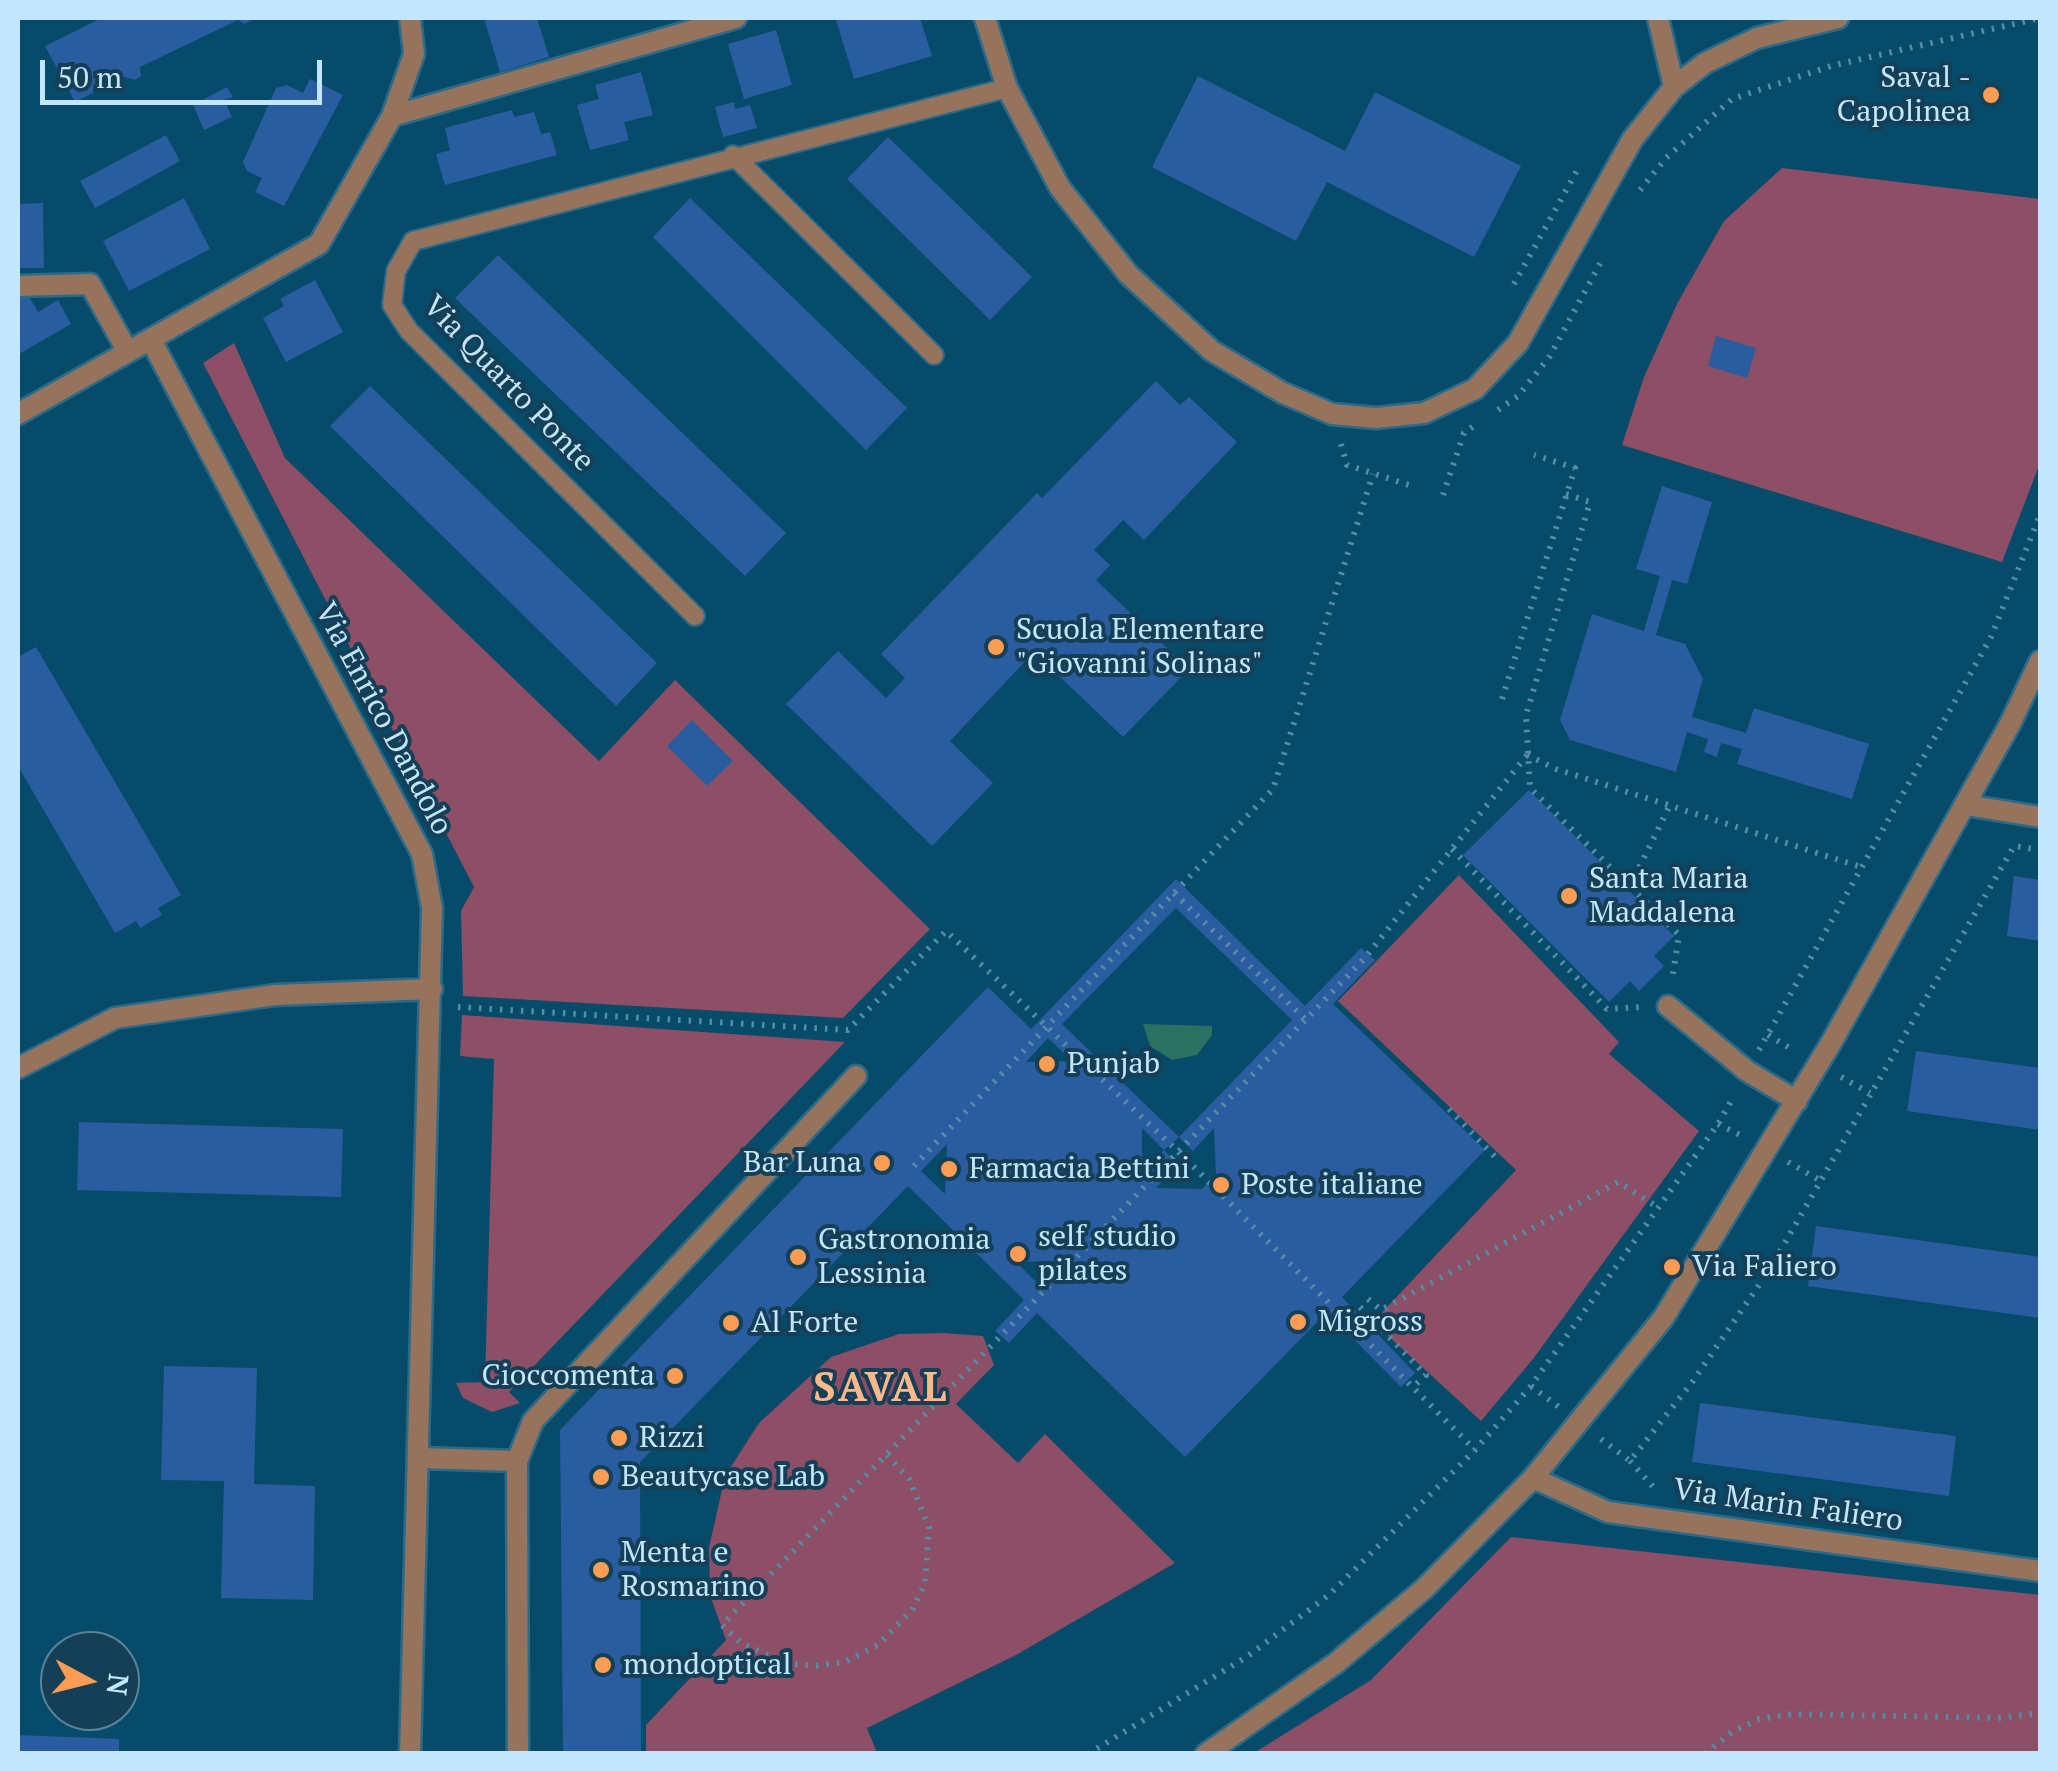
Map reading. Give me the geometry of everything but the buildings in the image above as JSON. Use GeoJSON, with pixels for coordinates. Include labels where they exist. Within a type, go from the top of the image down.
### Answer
{"type":"FeatureCollection","features":[{"type":"Feature","properties":{"kind":"street"},"geometry":{"type":"LineString","coordinates":[[18,414],[319,244],[392,116],[414,54],[410,18]]}},
{"type":"Feature","properties":{"kind":"street"},"geometry":{"type":"LineString","coordinates":[[392,116],[736,18]]}},
{"type":"Feature","properties":{"kind":"street"},"geometry":{"type":"LineString","coordinates":[[984,18],[1007,88],[1060,188],[1128,274],[1212,352],[1283,393],[1332,414],[1376,418],[1424,413],[1475,388],[1518,343],[1632,140],[1674,87],[1705,63],[1757,38],[1838,18]]}},
{"type":"Feature","properties":{"kind":"street"},"geometry":{"type":"LineString","coordinates":[[1658,18],[1674,87]]}},
{"type":"Feature","properties":{"kind":"street"},"geometry":{"type":"LineString","coordinates":[[18,286],[90,284],[128,352]]}},
{"type":"Feature","properties":{"kind":"street","name":"Via Enrico Dandolo"},"geometry":{"type":"LineString","coordinates":[[151,340],[422,854],[432,908],[421,1458],[410,1754]]}},
{"type":"Feature","properties":{"kind":"street"},"geometry":{"type":"LineString","coordinates":[[1206,1754],[1366,1638],[1425,1588],[1533,1478],[1664,1317],[1797,1101],[1966,805],[2040,662]]}},
{"type":"Feature","properties":{"kind":"street"},"geometry":{"type":"LineString","coordinates":[[1966,805],[2040,817]]}},
{"type":"Feature","properties":{"kind":"street"},"geometry":{"type":"LineString","coordinates":[[18,1068],[115,1018],[275,995],[432,989]]}},
{"type":"Feature","properties":{"kind":"street"},"geometry":{"type":"LineString","coordinates":[[1668,1006],[1747,1070],[1797,1101]]}},
{"type":"Feature","properties":{"kind":"street"},"geometry":{"type":"LineString","coordinates":[[518,1754],[517,1461],[533,1421],[856,1076]]}},
{"type":"Feature","properties":{"kind":"street"},"geometry":{"type":"LineString","coordinates":[[421,1458],[517,1461]]}},
{"type":"Feature","properties":{"kind":"street","name":"Via Marin Faliero"},"geometry":{"type":"LineString","coordinates":[[1533,1478],[1608,1512],[2040,1571]]}},
{"type":"Feature","properties":{"kind":"lane","name":"Via Quarto Ponte"},"geometry":{"type":"LineString","coordinates":[[695,616],[409,331],[392,306],[396,271],[413,241],[1007,88]]}},
{"type":"Feature","properties":{"kind":"lane"},"geometry":{"type":"LineString","coordinates":[[733,156],[934,355]]}},
{"type":"Feature","properties":{"kind":"path"},"geometry":{"type":"LineString","coordinates":[[1636,195],[1666,158],[1732,99],[1831,66],[2040,18]]}},
{"type":"Feature","properties":{"kind":"path"},"geometry":{"type":"LineString","coordinates":[[1508,294],[1578,166]]}},
{"type":"Feature","properties":{"kind":"path"},"geometry":{"type":"LineString","coordinates":[[1443,494],[1464,433],[1518,396],[1558,343],[1604,256]]}},
{"type":"Feature","properties":{"kind":"path"},"geometry":{"type":"LineString","coordinates":[[1332,414],[1347,466],[1409,485]]}},
{"type":"Feature","properties":{"kind":"path"},"geometry":{"type":"LineString","coordinates":[[1502,699],[1575,468],[1534,455]]}},
{"type":"Feature","properties":{"kind":"path"},"geometry":{"type":"LineString","coordinates":[[914,1166],[1272,789],[1373,474]]}},
{"type":"Feature","properties":{"kind":"path"},"geometry":{"type":"LineString","coordinates":[[1452,849],[1607,1009],[1668,1006],[1679,935],[1530,788],[1526,715],[1590,502],[1566,494]]}},
{"type":"Feature","properties":{"kind":"path"},"geometry":{"type":"LineString","coordinates":[[1088,1754],[1248,1656],[1330,1594],[1475,1450],[1531,1386],[1718,1124],[1991,638],[2040,515]]}},
{"type":"Feature","properties":{"kind":"path"},"geometry":{"type":"LineString","coordinates":[[1527,755],[1556,769],[1864,868]]}},
{"type":"Feature","properties":{"kind":"path"},"geometry":{"type":"LineString","coordinates":[[887,1455],[909,1479],[929,1528],[925,1584],[912,1610],[878,1645],[845,1662],[814,1666],[786,1663],[741,1643],[722,1626],[1364,958],[1527,755]]}},
{"type":"Feature","properties":{"kind":"path"},"geometry":{"type":"LineString","coordinates":[[1630,886],[1670,807]]}},
{"type":"Feature","properties":{"kind":"path"},"geometry":{"type":"LineString","coordinates":[[1531,1386],[1630,1461],[1768,1272],[2014,846],[2040,850]]}},
{"type":"Feature","properties":{"kind":"path"},"geometry":{"type":"LineString","coordinates":[[1174,894],[1305,1018]]}},
{"type":"Feature","properties":{"kind":"path"},"geometry":{"type":"LineString","coordinates":[[458,1007],[848,1030],[946,931],[1176,1150],[1475,1450]]}},
{"type":"Feature","properties":{"kind":"path"},"geometry":{"type":"LineString","coordinates":[[1449,1109],[1498,1160]]}},
{"type":"Feature","properties":{"kind":"path"},"geometry":{"type":"LineString","coordinates":[[1368,1299],[1381,1310],[1618,1182],[1659,1208]]}},
{"type":"Feature","properties":{"kind":"path"},"geometry":{"type":"LineString","coordinates":[[1360,1307],[1426,1375],[1413,1386]]}},
{"type":"Feature","properties":{"kind":"path"},"geometry":{"type":"LineString","coordinates":[[1705,1754],[1732,1732],[1759,1719],[1792,1714],[1998,1718],[2040,1712]]}},
{"type":"Feature","properties":{"kind":"shaded area"},"geometry":{"type":"Polygon","coordinates":[[[1782,168],[2040,199],[2040,463],[2002,562],[1622,445],[1644,377],[1678,302],[1724,221],[1782,168]]]}},
{"type":"Feature","properties":{"kind":"shaded area"},"geometry":{"type":"Polygon","coordinates":[[[234,343],[285,458],[599,761],[675,680],[930,929],[843,1018],[463,996],[461,911],[474,887],[203,363],[234,343]]]}},
{"type":"Feature","properties":{"kind":"shaded area"},"geometry":{"type":"Polygon","coordinates":[[[1459,875],[1619,1042],[1609,1054],[1699,1131],[1533,1359],[1481,1421],[1373,1322],[1516,1170],[1338,1001],[1459,875]]]}},
{"type":"Feature","properties":{"kind":"shaded area"},"geometry":{"type":"Polygon","coordinates":[[[462,1015],[845,1042],[509,1392],[520,1403],[492,1412],[463,1398],[456,1383],[485,1382],[494,1059],[460,1056],[462,1015]]]}},
{"type":"Feature","properties":{"kind":"shaded area"},"geometry":{"type":"Polygon","coordinates":[[[1143,1024],[1212,1026],[1212,1035],[1197,1055],[1172,1060],[1150,1046],[1143,1024]]]}},
{"type":"Feature","properties":{"kind":"shaded area"},"geometry":{"type":"Polygon","coordinates":[[[899,1334],[983,1336],[994,1365],[956,1404],[1018,1463],[1045,1434],[1175,1563],[1016,1655],[867,1728],[877,1753],[646,1753],[646,1725],[726,1640],[710,1595],[709,1548],[725,1476],[759,1423],[831,1357],[899,1334]]]}},
{"type":"Feature","properties":{"kind":"shaded area"},"geometry":{"type":"Polygon","coordinates":[[[1511,1537],[2040,1595],[2040,1753],[1254,1753],[1371,1680],[1511,1537]]]}},
{"type":"Feature","properties":{"kind":"place","name":"Saval - Capolinea"},"geometry":{"type":"Point","coordinates":[1991,95]}},
{"type":"Feature","properties":{"kind":"place","name":"Scuola Elementare \"Giovanni Solinas\""},"geometry":{"type":"Point","coordinates":[996,647]}},
{"type":"Feature","properties":{"kind":"place","name":"Santa Maria Maddalena"},"geometry":{"type":"Point","coordinates":[1569,896]}},
{"type":"Feature","properties":{"kind":"place","name":"Punjab"},"geometry":{"type":"Point","coordinates":[1047,1064]}},
{"type":"Feature","properties":{"kind":"place","name":"Bar Luna"},"geometry":{"type":"Point","coordinates":[882,1163]}},
{"type":"Feature","properties":{"kind":"place","name":"Farmacia Bettini"},"geometry":{"type":"Point","coordinates":[949,1169]}},
{"type":"Feature","properties":{"kind":"place","name":"Poste italiane"},"geometry":{"type":"Point","coordinates":[1221,1185]}},
{"type":"Feature","properties":{"kind":"place","name":"self studio pilates"},"geometry":{"type":"Point","coordinates":[1018,1254]}},
{"type":"Feature","properties":{"kind":"place","name":"Gastronomia Lessinia"},"geometry":{"type":"Point","coordinates":[798,1257]}},
{"type":"Feature","properties":{"kind":"place","name":"Via Faliero"},"geometry":{"type":"Point","coordinates":[1672,1267]}},
{"type":"Feature","properties":{"kind":"place","name":"Migross"},"geometry":{"type":"Point","coordinates":[1298,1322]}},
{"type":"Feature","properties":{"kind":"place","name":"Al Forte"},"geometry":{"type":"Point","coordinates":[731,1323]}},
{"type":"Feature","properties":{"kind":"place","name":"Cioccomenta"},"geometry":{"type":"Point","coordinates":[675,1376]}},
{"type":"Feature","properties":{"kind":"place","name":"Rizzi"},"geometry":{"type":"Point","coordinates":[619,1438]}},
{"type":"Feature","properties":{"kind":"place","name":"Beautycase Lab"},"geometry":{"type":"Point","coordinates":[601,1477]}},
{"type":"Feature","properties":{"kind":"place","name":"Menta e Rosmarino"},"geometry":{"type":"Point","coordinates":[601,1570]}},
{"type":"Feature","properties":{"kind":"place","name":"mondoptical"},"geometry":{"type":"Point","coordinates":[603,1665]}},
{"type":"Feature","properties":{"kind":"district","name":"SAVAL"},"geometry":{"type":"Point","coordinates":[881,1390]}}]}
